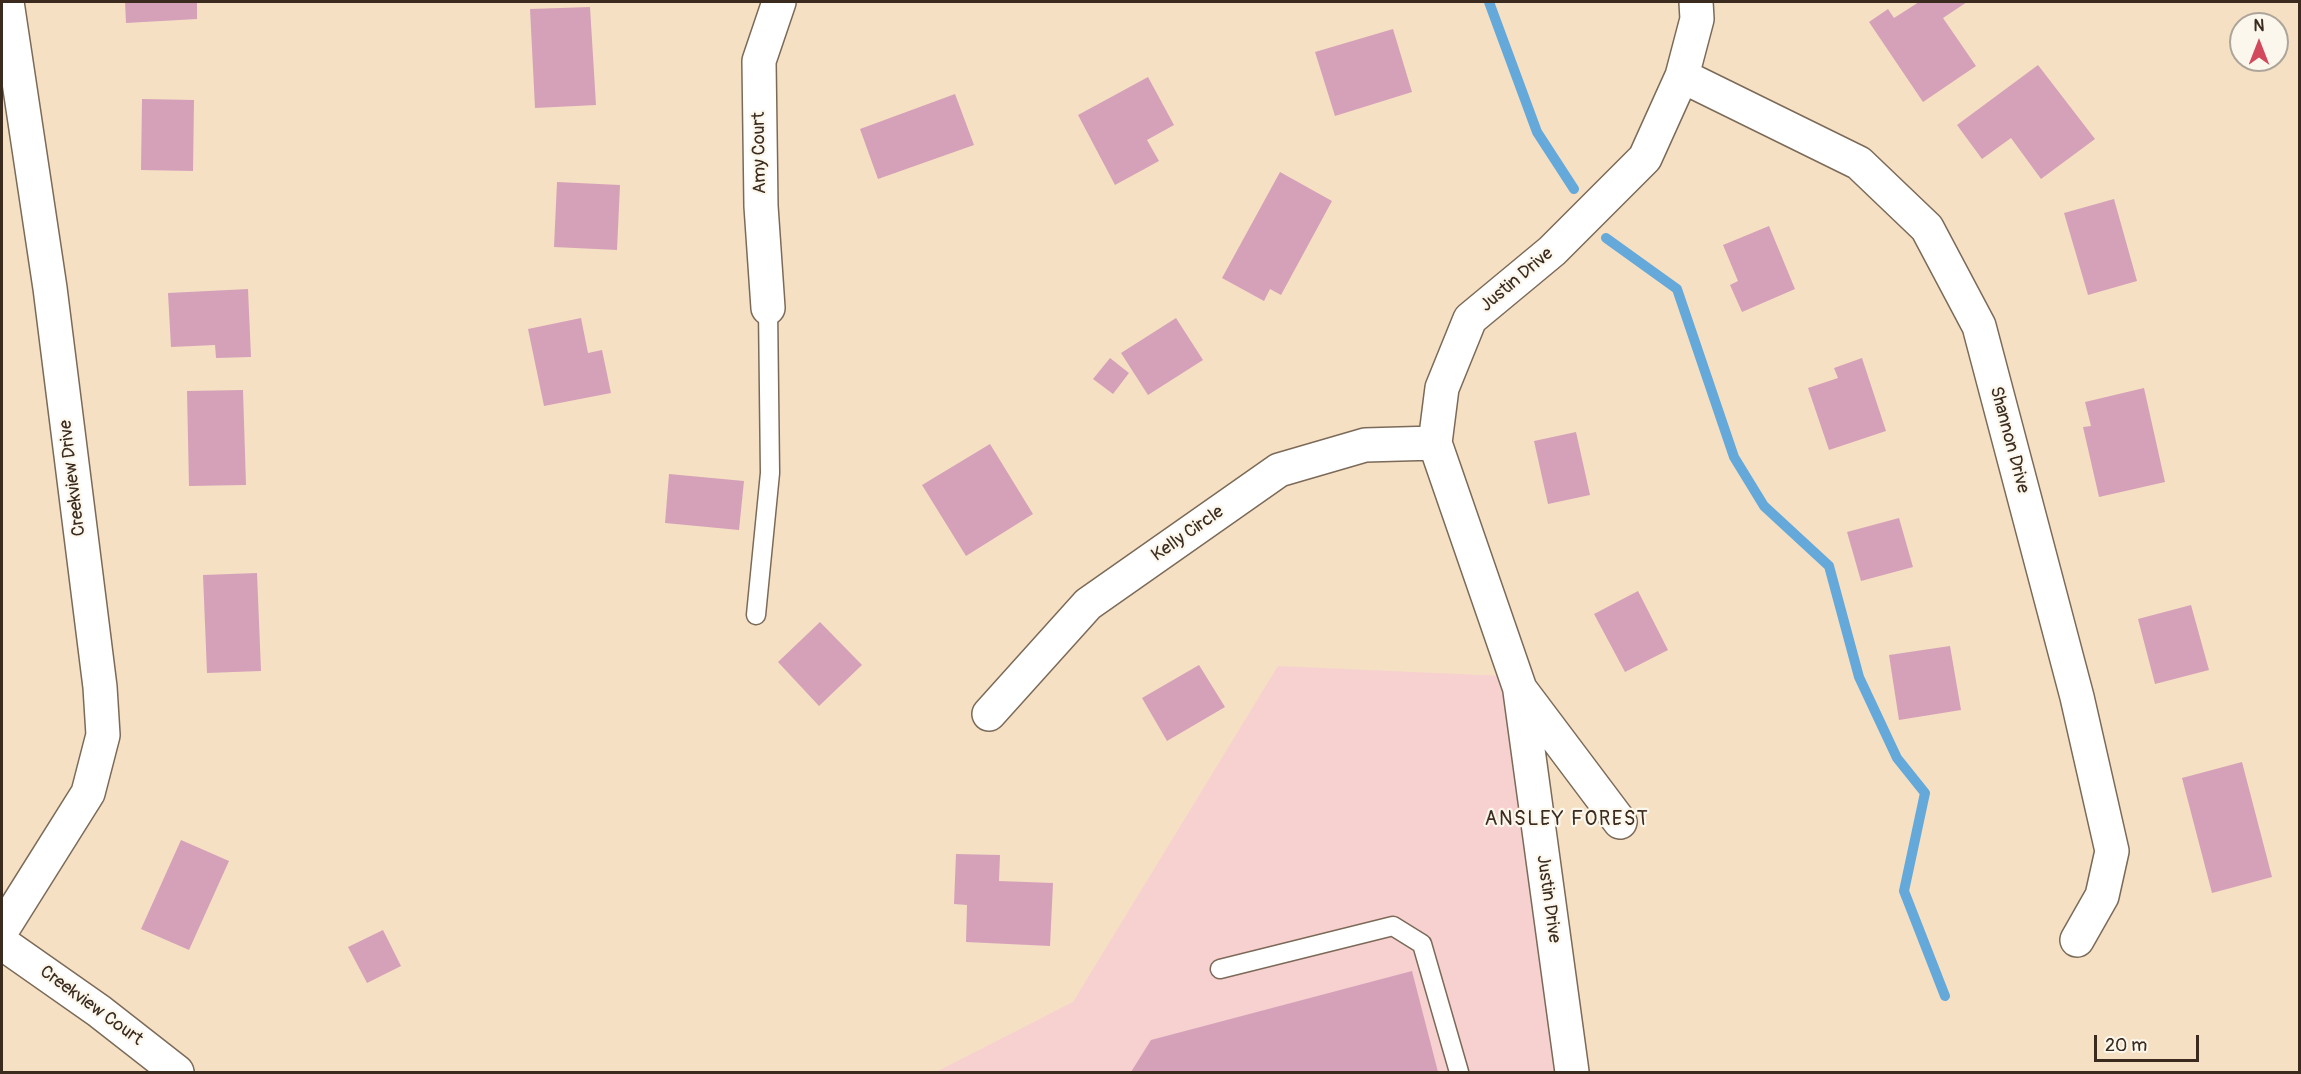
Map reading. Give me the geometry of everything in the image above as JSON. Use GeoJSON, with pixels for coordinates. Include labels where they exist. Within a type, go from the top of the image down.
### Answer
{"type":"FeatureCollection","features":[{"type":"Feature","properties":{"kind":"street","name":"Creekview Drive"},"geometry":{"type":"LineString","coordinates":[[2,930],[88,793],[103,735],[100,687],[50,288],[7,2]]}},
{"type":"Feature","properties":{"kind":"street","name":"Amy Court"},"geometry":{"type":"LineString","coordinates":[[768,308],[761,206],[759,61],[779,2]]}},
{"type":"Feature","properties":{"kind":"street","name":"Justin Drive"},"geometry":{"type":"LineString","coordinates":[[1572,1072],[1520,689],[1435,443],[1442,388],[1470,319],[1552,251],[1646,158],[1682,76],[1697,20],[1696,2]]}},
{"type":"Feature","properties":{"kind":"street","name":"Shannon Drive"},"geometry":{"type":"LineString","coordinates":[[1682,76],[1859,163],[1928,228],[1979,326],[2078,697],[2112,851],[2102,896],[2077,940]]}},
{"type":"Feature","properties":{"kind":"street","name":"Kelly Circle"},"geometry":{"type":"LineString","coordinates":[[989,714],[1088,604],[1279,470],[1365,445],[1435,443]]}},
{"type":"Feature","properties":{"kind":"street","name":"Justin Drive"},"geometry":{"type":"LineString","coordinates":[[1520,689],[1620,822]]}},
{"type":"Feature","properties":{"kind":"street","name":"Creekview Court"},"geometry":{"type":"LineString","coordinates":[[2,942],[99,1011],[177,1072]]}},
{"type":"Feature","properties":{"kind":"lane"},"geometry":{"type":"LineString","coordinates":[[756,615],[770,473],[768,308]]}},
{"type":"Feature","properties":{"kind":"lane"},"geometry":{"type":"LineString","coordinates":[[1220,969],[1393,926],[1422,944],[1459,1072]]}},
{"type":"Feature","properties":{"kind":"shaded area"},"geometry":{"type":"Polygon","coordinates":[[[1278,666],[1525,677],[1590,1072],[936,1072],[1073,1002],[1278,666]]]}},
{"type":"Feature","properties":{"kind":"building"},"geometry":{"type":"Polygon","coordinates":[[[125,2],[197,2],[197,19],[126,23],[125,2]]]}},
{"type":"Feature","properties":{"kind":"building"},"geometry":{"type":"Polygon","coordinates":[[[1919,2],[1967,2],[1943,18],[1976,66],[1923,102],[1869,22],[1888,9],[1894,18],[1919,2]]]}},
{"type":"Feature","properties":{"kind":"building"},"geometry":{"type":"Polygon","coordinates":[[[590,7],[596,105],[535,108],[530,9],[590,7]]]}},
{"type":"Feature","properties":{"kind":"building"},"geometry":{"type":"Polygon","coordinates":[[[1393,29],[1412,92],[1335,116],[1315,52],[1393,29]]]}},
{"type":"Feature","properties":{"kind":"building"},"geometry":{"type":"Polygon","coordinates":[[[2038,65],[2095,139],[2041,179],[2011,138],[1982,159],[1957,125],[2038,65]]]}},
{"type":"Feature","properties":{"kind":"building"},"geometry":{"type":"Polygon","coordinates":[[[1148,77],[1174,125],[1147,140],[1159,161],[1115,185],[1078,115],[1148,77]]]}},
{"type":"Feature","properties":{"kind":"building"},"geometry":{"type":"Polygon","coordinates":[[[955,94],[974,145],[878,179],[860,129],[955,94]]]}},
{"type":"Feature","properties":{"kind":"building"},"geometry":{"type":"Polygon","coordinates":[[[142,99],[194,100],[193,171],[141,170],[142,99]]]}},
{"type":"Feature","properties":{"kind":"building"},"geometry":{"type":"Polygon","coordinates":[[[1280,172],[1332,201],[1281,295],[1270,289],[1264,301],[1222,278],[1280,172]]]}},
{"type":"Feature","properties":{"kind":"building"},"geometry":{"type":"Polygon","coordinates":[[[557,182],[620,185],[617,250],[554,247],[557,182]]]}},
{"type":"Feature","properties":{"kind":"building"},"geometry":{"type":"Polygon","coordinates":[[[2114,199],[2137,281],[2088,295],[2064,213],[2114,199]]]}},
{"type":"Feature","properties":{"kind":"building"},"geometry":{"type":"Polygon","coordinates":[[[1769,226],[1795,289],[1742,312],[1730,285],[1738,281],[1723,245],[1769,226]]]}},
{"type":"Feature","properties":{"kind":"building"},"geometry":{"type":"Polygon","coordinates":[[[248,289],[251,357],[216,358],[215,345],[171,347],[168,293],[248,289]]]}},
{"type":"Feature","properties":{"kind":"building"},"geometry":{"type":"Polygon","coordinates":[[[581,318],[588,353],[602,350],[611,393],[544,406],[528,329],[581,318]]]}},
{"type":"Feature","properties":{"kind":"building"},"geometry":{"type":"Polygon","coordinates":[[[1176,318],[1203,360],[1148,395],[1121,353],[1176,318]]]}},
{"type":"Feature","properties":{"kind":"building"},"geometry":{"type":"Polygon","coordinates":[[[1110,358],[1129,373],[1113,394],[1093,379],[1110,358]]]}},
{"type":"Feature","properties":{"kind":"building"},"geometry":{"type":"Polygon","coordinates":[[[1862,358],[1886,431],[1829,450],[1808,388],[1838,378],[1834,368],[1862,358]]]}},
{"type":"Feature","properties":{"kind":"building"},"geometry":{"type":"Polygon","coordinates":[[[2144,388],[2165,482],[2099,497],[2083,427],[2091,426],[2085,402],[2144,388]]]}},
{"type":"Feature","properties":{"kind":"building"},"geometry":{"type":"Polygon","coordinates":[[[243,390],[246,485],[189,486],[187,391],[243,390]]]}},
{"type":"Feature","properties":{"kind":"building"},"geometry":{"type":"Polygon","coordinates":[[[1576,432],[1590,495],[1548,504],[1534,441],[1576,432]]]}},
{"type":"Feature","properties":{"kind":"building"},"geometry":{"type":"Polygon","coordinates":[[[990,444],[1033,514],[966,556],[922,485],[990,444]]]}},
{"type":"Feature","properties":{"kind":"building"},"geometry":{"type":"Polygon","coordinates":[[[669,474],[744,481],[739,530],[665,523],[669,474]]]}},
{"type":"Feature","properties":{"kind":"building"},"geometry":{"type":"Polygon","coordinates":[[[1899,518],[1913,567],[1861,581],[1847,532],[1899,518]]]}},
{"type":"Feature","properties":{"kind":"building"},"geometry":{"type":"Polygon","coordinates":[[[257,573],[261,671],[207,673],[203,575],[257,573]]]}},
{"type":"Feature","properties":{"kind":"building"},"geometry":{"type":"Polygon","coordinates":[[[1638,591],[1668,650],[1625,672],[1594,614],[1638,591]]]}},
{"type":"Feature","properties":{"kind":"building"},"geometry":{"type":"Polygon","coordinates":[[[2191,605],[2209,670],[2155,684],[2138,619],[2191,605]]]}},
{"type":"Feature","properties":{"kind":"building"},"geometry":{"type":"Polygon","coordinates":[[[820,622],[862,665],[819,706],[778,662],[820,622]]]}},
{"type":"Feature","properties":{"kind":"building"},"geometry":{"type":"Polygon","coordinates":[[[1950,646],[1961,710],[1899,720],[1889,655],[1950,646]]]}},
{"type":"Feature","properties":{"kind":"building"},"geometry":{"type":"Polygon","coordinates":[[[1199,665],[1225,707],[1167,741],[1142,698],[1199,665]]]}},
{"type":"Feature","properties":{"kind":"building"},"geometry":{"type":"Polygon","coordinates":[[[2242,762],[2272,877],[2212,893],[2182,778],[2242,762]]]}},
{"type":"Feature","properties":{"kind":"building"},"geometry":{"type":"Polygon","coordinates":[[[181,840],[229,861],[189,950],[141,929],[181,840]]]}},
{"type":"Feature","properties":{"kind":"building"},"geometry":{"type":"Polygon","coordinates":[[[956,854],[1000,855],[999,881],[1053,883],[1050,946],[966,942],[967,905],[954,904],[956,854]]]}},
{"type":"Feature","properties":{"kind":"building"},"geometry":{"type":"Polygon","coordinates":[[[383,930],[401,966],[367,983],[348,947],[383,930]]]}},
{"type":"Feature","properties":{"kind":"building"},"geometry":{"type":"Polygon","coordinates":[[[1412,971],[1438,1072],[1131,1072],[1151,1040],[1412,971]]]}},
{"type":"Feature","properties":{"kind":"waterway"},"geometry":{"type":"LineString","coordinates":[[1489,2],[1537,132],[1574,189]]}},
{"type":"Feature","properties":{"kind":"waterway"},"geometry":{"type":"LineString","coordinates":[[1606,238],[1677,289],[1734,457],[1764,506],[1829,566],[1859,677],[1897,758],[1925,793],[1904,891],[1945,996]]}},
{"type":"Feature","properties":{"kind":"district","name":"ANSLEY FOREST"},"geometry":{"type":"Point","coordinates":[1567,820]}}]}
